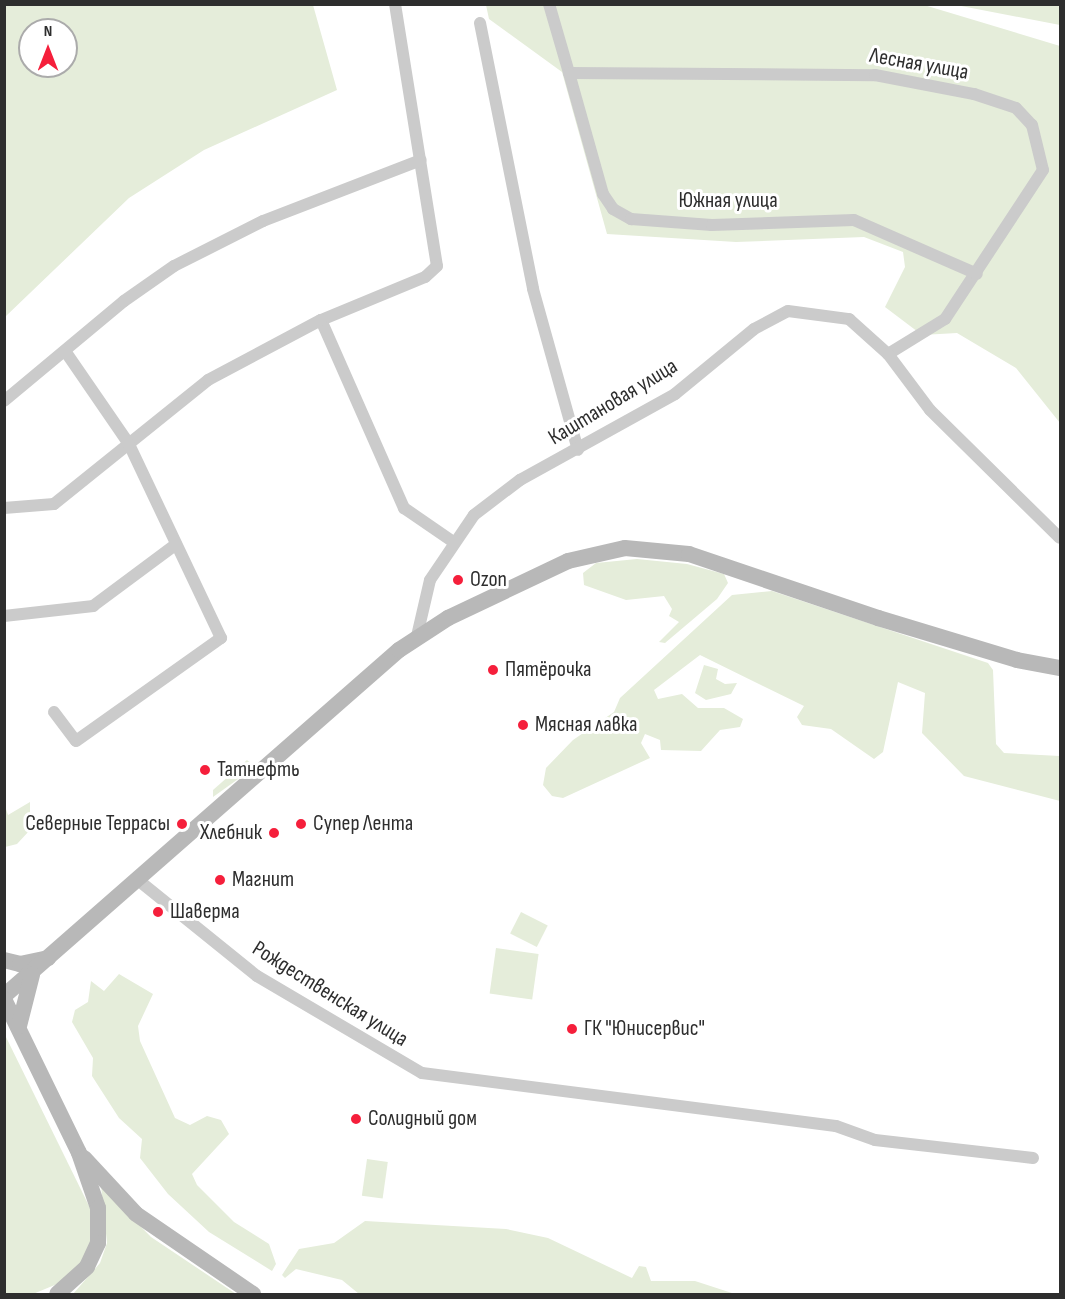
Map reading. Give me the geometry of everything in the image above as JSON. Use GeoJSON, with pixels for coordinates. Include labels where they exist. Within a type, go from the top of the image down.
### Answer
{"type":"FeatureCollection","features":[{"type":"Feature","properties":{"kind":"main road"},"geometry":{"type":"LineString","coordinates":[[57,1294],[87,1267],[98,1243],[98,1208],[80,1153],[4,997],[417,636],[568,561],[595,552],[653,549],[729,564],[878,618],[1017,660],[1060,668]]}},
{"type":"Feature","properties":{"kind":"main road"},"geometry":{"type":"LineString","coordinates":[[4,960],[20,964],[51,957]]}},
{"type":"Feature","properties":{"kind":"main road"},"geometry":{"type":"LineString","coordinates":[[19,1026],[33,973]]}},
{"type":"Feature","properties":{"kind":"main road"},"geometry":{"type":"LineString","coordinates":[[80,1153],[136,1214],[253,1294]]}},
{"type":"Feature","properties":{"kind":"street"},"geometry":{"type":"LineString","coordinates":[[4,508],[54,504],[208,380],[321,320],[424,278],[437,266],[395,4]]}},
{"type":"Feature","properties":{"kind":"street"},"geometry":{"type":"LineString","coordinates":[[549,4],[569,72]]}},
{"type":"Feature","properties":{"kind":"street"},"geometry":{"type":"LineString","coordinates":[[480,22],[533,289],[578,450]]}},
{"type":"Feature","properties":{"kind":"street","name":"Лесная улица"},"geometry":{"type":"LineString","coordinates":[[569,72],[875,75],[974,94],[1016,108],[1032,125],[1043,170],[977,274],[945,319],[888,354]]}},
{"type":"Feature","properties":{"kind":"street","name":"Южная улица"},"geometry":{"type":"LineString","coordinates":[[569,72],[603,194],[613,209],[631,219],[712,225],[854,220],[977,274]]}},
{"type":"Feature","properties":{"kind":"street"},"geometry":{"type":"LineString","coordinates":[[4,400],[174,266],[263,221],[421,160]]}},
{"type":"Feature","properties":{"kind":"street","name":"Каштановая улица"},"geometry":{"type":"LineString","coordinates":[[417,636],[430,580],[452,541],[474,515],[520,480],[578,450],[675,394],[753,328],[788,312],[849,318],[888,354],[930,410],[1060,538]]}},
{"type":"Feature","properties":{"kind":"street"},"geometry":{"type":"LineString","coordinates":[[321,320],[404,508],[452,541]]}},
{"type":"Feature","properties":{"kind":"street"},"geometry":{"type":"LineString","coordinates":[[54,712],[76,741],[221,638],[129,444],[65,351]]}},
{"type":"Feature","properties":{"kind":"street"},"geometry":{"type":"LineString","coordinates":[[4,616],[93,606],[175,545]]}},
{"type":"Feature","properties":{"kind":"street","name":"Рождественская улица"},"geometry":{"type":"LineString","coordinates":[[138,880],[257,976],[402,1065],[453,1079],[836,1126],[874,1140],[1033,1158]]}},
{"type":"Feature","properties":{"kind":"green space"},"geometry":{"type":"Polygon","coordinates":[[[5,4],[313,5],[337,90],[204,150],[129,198],[5,317],[5,4]]]}},
{"type":"Feature","properties":{"kind":"green space"},"geometry":{"type":"Polygon","coordinates":[[[486,5],[924,5],[1060,46],[1060,423],[1016,368],[957,333],[922,335],[885,307],[905,267],[903,252],[864,237],[736,242],[607,234],[562,72],[489,19],[486,5]]]}},
{"type":"Feature","properties":{"kind":"green space"},"geometry":{"type":"Polygon","coordinates":[[[956,5],[1060,5],[1060,25],[956,5]]]}},
{"type":"Feature","properties":{"kind":"green space"},"geometry":{"type":"Polygon","coordinates":[[[637,559],[687,564],[724,574],[728,583],[717,599],[665,643],[659,642],[679,622],[669,616],[672,609],[664,596],[626,600],[584,585],[583,573],[596,563],[637,559]]]}},
{"type":"Feature","properties":{"kind":"green space"},"geometry":{"type":"Polygon","coordinates":[[[772,591],[988,663],[993,670],[996,744],[1004,753],[1060,756],[1060,801],[964,776],[922,733],[925,693],[898,682],[883,752],[874,759],[831,729],[802,725],[797,717],[804,706],[700,655],[654,690],[658,699],[682,694],[698,708],[724,708],[743,719],[740,727],[720,730],[701,751],[661,750],[660,740],[645,734],[641,743],[650,758],[563,798],[552,796],[543,785],[546,768],[573,740],[614,712],[620,698],[732,595],[772,591]]]}},
{"type":"Feature","properties":{"kind":"green space"},"geometry":{"type":"Polygon","coordinates":[[[704,665],[718,669],[716,679],[725,684],[737,683],[731,694],[706,700],[695,693],[704,665]]]}},
{"type":"Feature","properties":{"kind":"green space"},"geometry":{"type":"Polygon","coordinates":[[[247,760],[255,767],[213,797],[213,790],[247,760]]]}},
{"type":"Feature","properties":{"kind":"green space"},"geometry":{"type":"Polygon","coordinates":[[[30,802],[30,830],[17,844],[5,847],[5,806],[8,815],[30,802]]]}},
{"type":"Feature","properties":{"kind":"green space"},"geometry":{"type":"Polygon","coordinates":[[[521,912],[548,926],[537,947],[510,933],[521,912]]]}},
{"type":"Feature","properties":{"kind":"green space"},"geometry":{"type":"Polygon","coordinates":[[[496,948],[539,954],[532,1000],[490,994],[496,948]]]}},
{"type":"Feature","properties":{"kind":"green space"},"geometry":{"type":"Polygon","coordinates":[[[119,974],[153,994],[138,1026],[140,1041],[175,1118],[190,1125],[207,1116],[221,1120],[229,1134],[192,1174],[197,1185],[234,1222],[269,1244],[276,1264],[272,1271],[209,1232],[168,1194],[140,1158],[142,1139],[119,1118],[92,1076],[93,1058],[72,1022],[75,1010],[88,1002],[91,981],[104,991],[119,974]]]}},
{"type":"Feature","properties":{"kind":"green space"},"geometry":{"type":"Polygon","coordinates":[[[4,1033],[91,1210],[92,1240],[83,1262],[62,1282],[33,1294],[5,1294],[4,1033]]]}},
{"type":"Feature","properties":{"kind":"green space"},"geometry":{"type":"Polygon","coordinates":[[[367,1159],[388,1162],[383,1199],[362,1196],[367,1159]]]}},
{"type":"Feature","properties":{"kind":"green space"},"geometry":{"type":"Polygon","coordinates":[[[101,1186],[151,1237],[236,1294],[73,1294],[100,1263],[107,1243],[101,1186]]]}},
{"type":"Feature","properties":{"kind":"green space"},"geometry":{"type":"Polygon","coordinates":[[[365,1221],[506,1229],[548,1238],[632,1278],[639,1266],[646,1267],[651,1281],[695,1281],[735,1294],[359,1294],[342,1280],[296,1269],[285,1278],[282,1275],[299,1249],[334,1243],[365,1221]]]}},
{"type":"Feature","properties":{"kind":"place","name":"Ozon"},"geometry":{"type":"Point","coordinates":[458,580]}},
{"type":"Feature","properties":{"kind":"place","name":"Пятёрочка"},"geometry":{"type":"Point","coordinates":[493,670]}},
{"type":"Feature","properties":{"kind":"place","name":"Мясная лавка"},"geometry":{"type":"Point","coordinates":[523,725]}},
{"type":"Feature","properties":{"kind":"place","name":"Татнефть"},"geometry":{"type":"Point","coordinates":[205,770]}},
{"type":"Feature","properties":{"kind":"place","name":"Северные Террасы"},"geometry":{"type":"Point","coordinates":[182,824]}},
{"type":"Feature","properties":{"kind":"place","name":"Супер Лента"},"geometry":{"type":"Point","coordinates":[301,824]}},
{"type":"Feature","properties":{"kind":"place","name":"Хлебник"},"geometry":{"type":"Point","coordinates":[274,833]}},
{"type":"Feature","properties":{"kind":"place","name":"Магнит"},"geometry":{"type":"Point","coordinates":[220,880]}},
{"type":"Feature","properties":{"kind":"place","name":"Шаверма"},"geometry":{"type":"Point","coordinates":[158,912]}},
{"type":"Feature","properties":{"kind":"place","name":"ГК \"Юнисервис\""},"geometry":{"type":"Point","coordinates":[572,1029]}},
{"type":"Feature","properties":{"kind":"place","name":"Солидный дом"},"geometry":{"type":"Point","coordinates":[356,1119]}}]}
